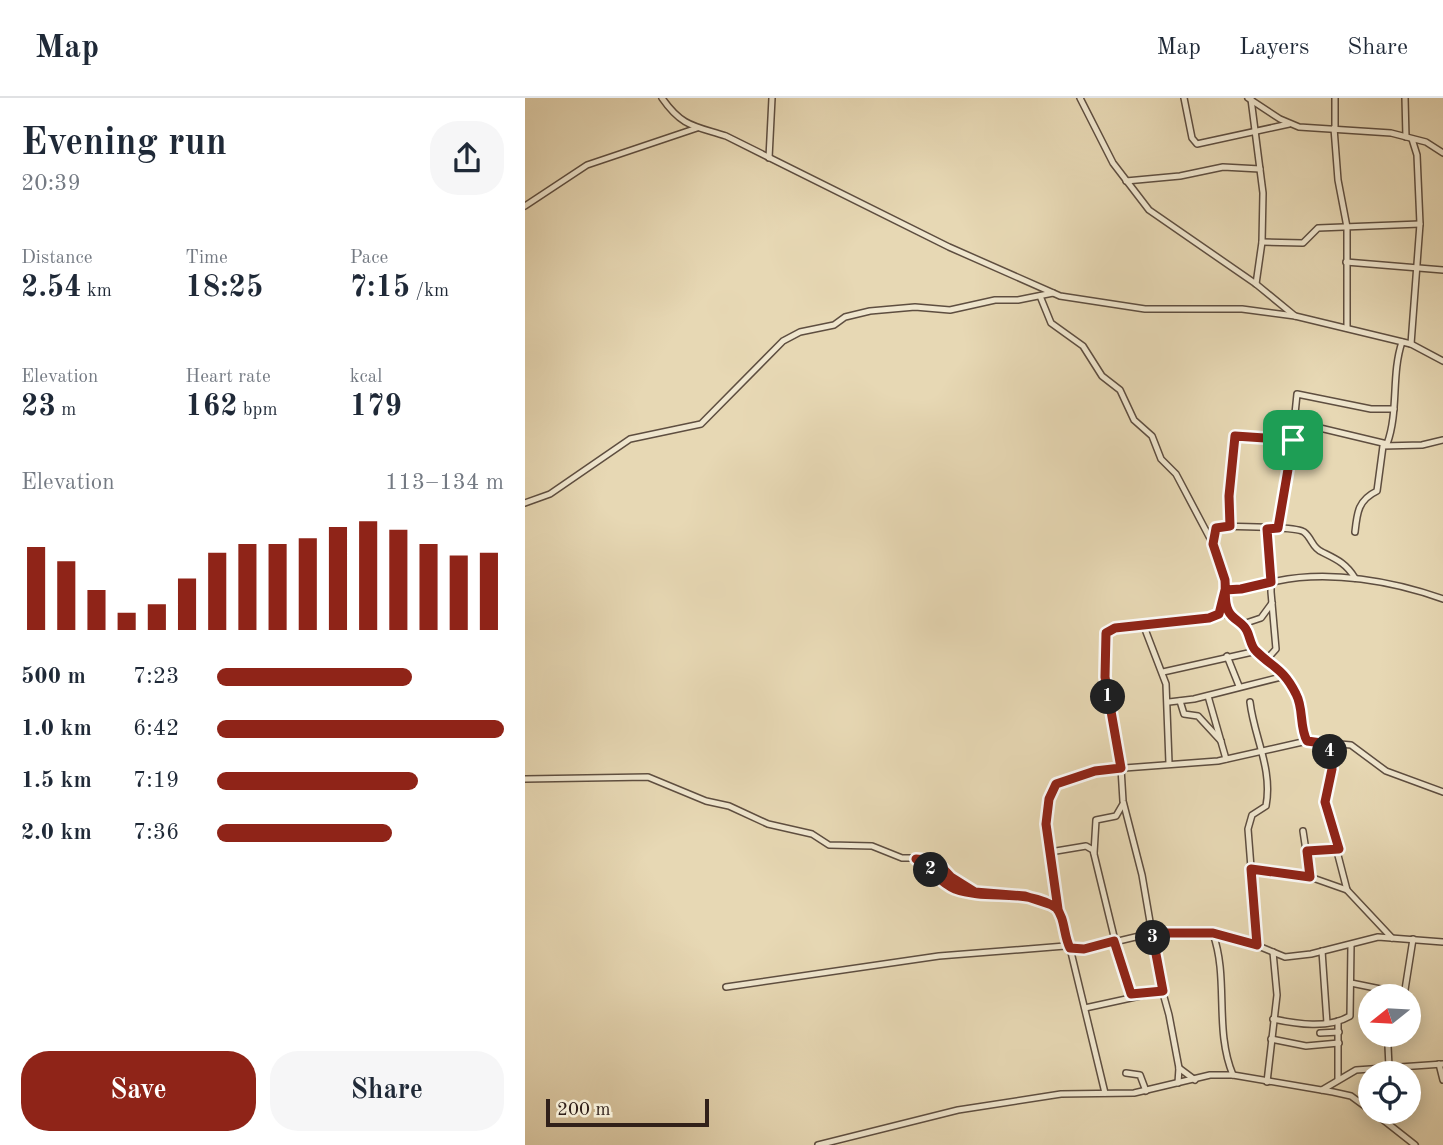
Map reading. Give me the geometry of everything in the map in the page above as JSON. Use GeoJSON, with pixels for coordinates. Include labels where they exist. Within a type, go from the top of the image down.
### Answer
{"type":"FeatureCollection","features":[{"type":"Feature","properties":{"kind":"street"},"geometry":{"type":"LineString","coordinates":[[662,98],[677,118],[697,128],[726,136],[949,247],[1053,293],[1145,309],[1242,309],[1295,316],[1411,344],[1443,361]]}},
{"type":"Feature","properties":{"kind":"street"},"geometry":{"type":"LineString","coordinates":[[769,159],[772,98]]}},
{"type":"Feature","properties":{"kind":"street"},"geometry":{"type":"LineString","coordinates":[[1184,98],[1195,143],[1209,144],[1290,124]]}},
{"type":"Feature","properties":{"kind":"street"},"geometry":{"type":"LineString","coordinates":[[1335,98],[1338,180],[1347,227],[1347,328]]}},
{"type":"Feature","properties":{"kind":"street"},"geometry":{"type":"LineString","coordinates":[[1405,98],[1409,138],[1417,155],[1420,224],[1419,269],[1411,344]]}},
{"type":"Feature","properties":{"kind":"street"},"geometry":{"type":"LineString","coordinates":[[1083,99],[1114,163],[1157,219],[1256,284],[1295,316]]}},
{"type":"Feature","properties":{"kind":"street"},"geometry":{"type":"LineString","coordinates":[[1250,99],[1260,169],[1262,242],[1256,284]]}},
{"type":"Feature","properties":{"kind":"street"},"geometry":{"type":"LineString","coordinates":[[1250,99],[1290,124],[1311,129],[1382,131],[1426,142],[1443,153]]}},
{"type":"Feature","properties":{"kind":"street"},"geometry":{"type":"LineString","coordinates":[[525,206],[587,165],[697,128]]}},
{"type":"Feature","properties":{"kind":"street"},"geometry":{"type":"LineString","coordinates":[[1126,181],[1180,176],[1223,167],[1260,169]]}},
{"type":"Feature","properties":{"kind":"street"},"geometry":{"type":"LineString","coordinates":[[1262,242],[1303,243],[1318,228],[1420,224]]}},
{"type":"Feature","properties":{"kind":"street"},"geometry":{"type":"LineString","coordinates":[[1346,262],[1443,270]]}},
{"type":"Feature","properties":{"kind":"street"},"geometry":{"type":"LineString","coordinates":[[525,503],[550,494],[630,439],[701,424],[783,341],[800,332],[834,325],[845,317],[870,312],[915,307],[950,310],[995,300],[1053,293]]}},
{"type":"Feature","properties":{"kind":"street"},"geometry":{"type":"LineString","coordinates":[[1040,296],[1051,323],[1083,346],[1102,376],[1120,390],[1134,420],[1152,436],[1161,459],[1176,474],[1213,544],[1230,614],[1243,625],[1257,651],[1285,676],[1299,700],[1307,741]]}},
{"type":"Feature","properties":{"kind":"street"},"geometry":{"type":"LineString","coordinates":[[1355,532],[1358,508],[1367,496],[1377,491],[1381,450],[1389,443],[1394,409],[1396,360],[1402,342]]}},
{"type":"Feature","properties":{"kind":"street"},"geometry":{"type":"LineString","coordinates":[[1278,528],[1293,440],[1297,393],[1371,409],[1394,409]]}},
{"type":"Feature","properties":{"kind":"street"},"geometry":{"type":"LineString","coordinates":[[1320,428],[1389,443],[1422,445],[1443,440]]}},
{"type":"Feature","properties":{"kind":"street"},"geometry":{"type":"LineString","coordinates":[[1230,526],[1229,496],[1235,436],[1293,440]]}},
{"type":"Feature","properties":{"kind":"street"},"geometry":{"type":"LineString","coordinates":[[1213,544],[1216,528],[1287,527],[1305,532],[1317,550],[1335,557],[1349,568],[1355,578]]}},
{"type":"Feature","properties":{"kind":"street"},"geometry":{"type":"LineString","coordinates":[[1267,529],[1277,644],[1275,653],[1267,659]]}},
{"type":"Feature","properties":{"kind":"street"},"geometry":{"type":"LineString","coordinates":[[1225,592],[1295,578],[1355,578],[1393,584],[1443,599]]}},
{"type":"Feature","properties":{"kind":"street"},"geometry":{"type":"LineString","coordinates":[[1219,614],[1225,592]]}},
{"type":"Feature","properties":{"kind":"street"},"geometry":{"type":"LineString","coordinates":[[1243,625],[1261,618],[1272,603]]}},
{"type":"Feature","properties":{"kind":"street"},"geometry":{"type":"LineString","coordinates":[[1178,1083],[1179,1068],[1142,875],[1123,801],[1121,768],[1105,677],[1105,636],[1111,629],[1230,614]]}},
{"type":"Feature","properties":{"kind":"street"},"geometry":{"type":"LineString","coordinates":[[1143,624],[1163,673],[1169,702],[1170,763]]}},
{"type":"Feature","properties":{"kind":"street"},"geometry":{"type":"LineString","coordinates":[[1163,673],[1257,651]]}},
{"type":"Feature","properties":{"kind":"street"},"geometry":{"type":"LineString","coordinates":[[1227,656],[1239,686]]}},
{"type":"Feature","properties":{"kind":"street"},"geometry":{"type":"LineString","coordinates":[[1169,702],[1208,696],[1285,676]]}},
{"type":"Feature","properties":{"kind":"street"},"geometry":{"type":"LineString","coordinates":[[1208,696],[1226,759]]}},
{"type":"Feature","properties":{"kind":"street"},"geometry":{"type":"LineString","coordinates":[[1180,701],[1184,714],[1198,716],[1221,741]]}},
{"type":"Feature","properties":{"kind":"street"},"geometry":{"type":"LineString","coordinates":[[1250,702],[1253,722],[1263,751],[1267,803],[1249,820],[1257,945]]}},
{"type":"Feature","properties":{"kind":"street"},"geometry":{"type":"LineString","coordinates":[[1105,1093],[1058,909],[1046,815],[1056,784],[1095,771],[1226,759],[1307,741],[1351,745],[1386,771],[1443,792]]}},
{"type":"Feature","properties":{"kind":"street"},"geometry":{"type":"LineString","coordinates":[[1329,744],[1332,769],[1325,802],[1339,849],[1347,890],[1356,904],[1392,938]]}},
{"type":"Feature","properties":{"kind":"street"},"geometry":{"type":"LineString","coordinates":[[525,779],[648,777],[706,801],[735,808],[768,824],[812,834],[829,845],[872,846],[902,858],[936,861],[951,877],[975,892]]}},
{"type":"Feature","properties":{"kind":"street"},"geometry":{"type":"LineString","coordinates":[[1123,801],[1119,814],[1096,820],[1094,853],[1127,991],[1137,996]]}},
{"type":"Feature","properties":{"kind":"street"},"geometry":{"type":"LineString","coordinates":[[1303,831],[1310,877]]}},
{"type":"Feature","properties":{"kind":"street"},"geometry":{"type":"LineString","coordinates":[[1050,852],[1086,846],[1094,853]]}},
{"type":"Feature","properties":{"kind":"street"},"geometry":{"type":"LineString","coordinates":[[1307,851],[1339,849]]}},
{"type":"Feature","properties":{"kind":"street"},"geometry":{"type":"LineString","coordinates":[[916,859],[948,885],[975,892],[1025,896],[1058,909]]}},
{"type":"Feature","properties":{"kind":"street"},"geometry":{"type":"LineString","coordinates":[[1251,869],[1310,877],[1347,890]]}},
{"type":"Feature","properties":{"kind":"street"},"geometry":{"type":"LineString","coordinates":[[726,987],[939,956],[1051,945],[1084,949],[1152,933],[1213,933],[1257,945],[1285,957],[1351,945],[1372,938],[1443,943]]}},
{"type":"Feature","properties":{"kind":"street"},"geometry":{"type":"LineString","coordinates":[[1213,933],[1219,956],[1226,1056],[1233,1074]]}},
{"type":"Feature","properties":{"kind":"street"},"geometry":{"type":"LineString","coordinates":[[1407,984],[1413,939]]}},
{"type":"Feature","properties":{"kind":"street"},"geometry":{"type":"LineString","coordinates":[[1273,1019],[1294,1023],[1327,1023],[1350,1016],[1351,945]]}},
{"type":"Feature","properties":{"kind":"street"},"geometry":{"type":"LineString","coordinates":[[1322,951],[1327,1023]]}},
{"type":"Feature","properties":{"kind":"street"},"geometry":{"type":"LineString","coordinates":[[1267,1082],[1277,995],[1273,952]]}},
{"type":"Feature","properties":{"kind":"street"},"geometry":{"type":"LineString","coordinates":[[1351,983],[1358,985]]}},
{"type":"Feature","properties":{"kind":"street"},"geometry":{"type":"LineString","coordinates":[[1085,1008],[1163,991]]}},
{"type":"Feature","properties":{"kind":"street"},"geometry":{"type":"LineString","coordinates":[[1338,1021],[1338,1079]]}},
{"type":"Feature","properties":{"kind":"street"},"geometry":{"type":"LineString","coordinates":[[1320,1033],[1339,1032]]}},
{"type":"Feature","properties":{"kind":"street"},"geometry":{"type":"LineString","coordinates":[[1271,1039],[1306,1046],[1339,1043]]}},
{"type":"Feature","properties":{"kind":"street"},"geometry":{"type":"LineString","coordinates":[[1421,1065],[1441,1064],[1443,1080]]}},
{"type":"Feature","properties":{"kind":"street"},"geometry":{"type":"LineString","coordinates":[[1179,1068],[1195,1080]]}},
{"type":"Feature","properties":{"kind":"street"},"geometry":{"type":"LineString","coordinates":[[1322,1090],[1358,1070]]}},
{"type":"Feature","properties":{"kind":"street"},"geometry":{"type":"LineString","coordinates":[[1126,1073],[1139,1074],[1146,1091]]}},
{"type":"Feature","properties":{"kind":"street"},"geometry":{"type":"LineString","coordinates":[[818,1145],[958,1110],[1061,1094],[1146,1091],[1210,1075],[1233,1074],[1351,1096],[1358,1101]]}},
{"type":"Feature","properties":{"kind":"street"},"geometry":{"type":"LineString","coordinates":[[1388,1124],[1415,1145]]}},
{"type":"Feature","properties":{"kind":"route"},"geometry":{"type":"LineString","coordinates":[[1293,440],[1235,436],[1229,496],[1230,526],[1215,528],[1213,544],[1225,580],[1225,594],[1226,603],[1230,614],[1244,626],[1256,652],[1282,670],[1298,697],[1307,741],[1329,744],[1332,769],[1325,802],[1339,849],[1307,851],[1310,877],[1251,869],[1257,945],[1213,933],[1152,933],[1163,991],[1137,996],[1127,991],[1114,941],[1084,949],[1070,948],[1065,926],[1058,909],[1055,906],[1025,896],[988,894],[975,892],[951,877],[936,861],[916,859],[954,888],[969,892],[988,894],[1007,894],[1025,896],[1058,909],[1046,824],[1049,799],[1056,784],[1085,777],[1095,771],[1121,768],[1105,677],[1106,633],[1115,628],[1209,618],[1219,614],[1225,594],[1225,590],[1232,590],[1241,589],[1271,582],[1267,529],[1278,528],[1288,483],[1288,459],[1293,440]]}}]}
